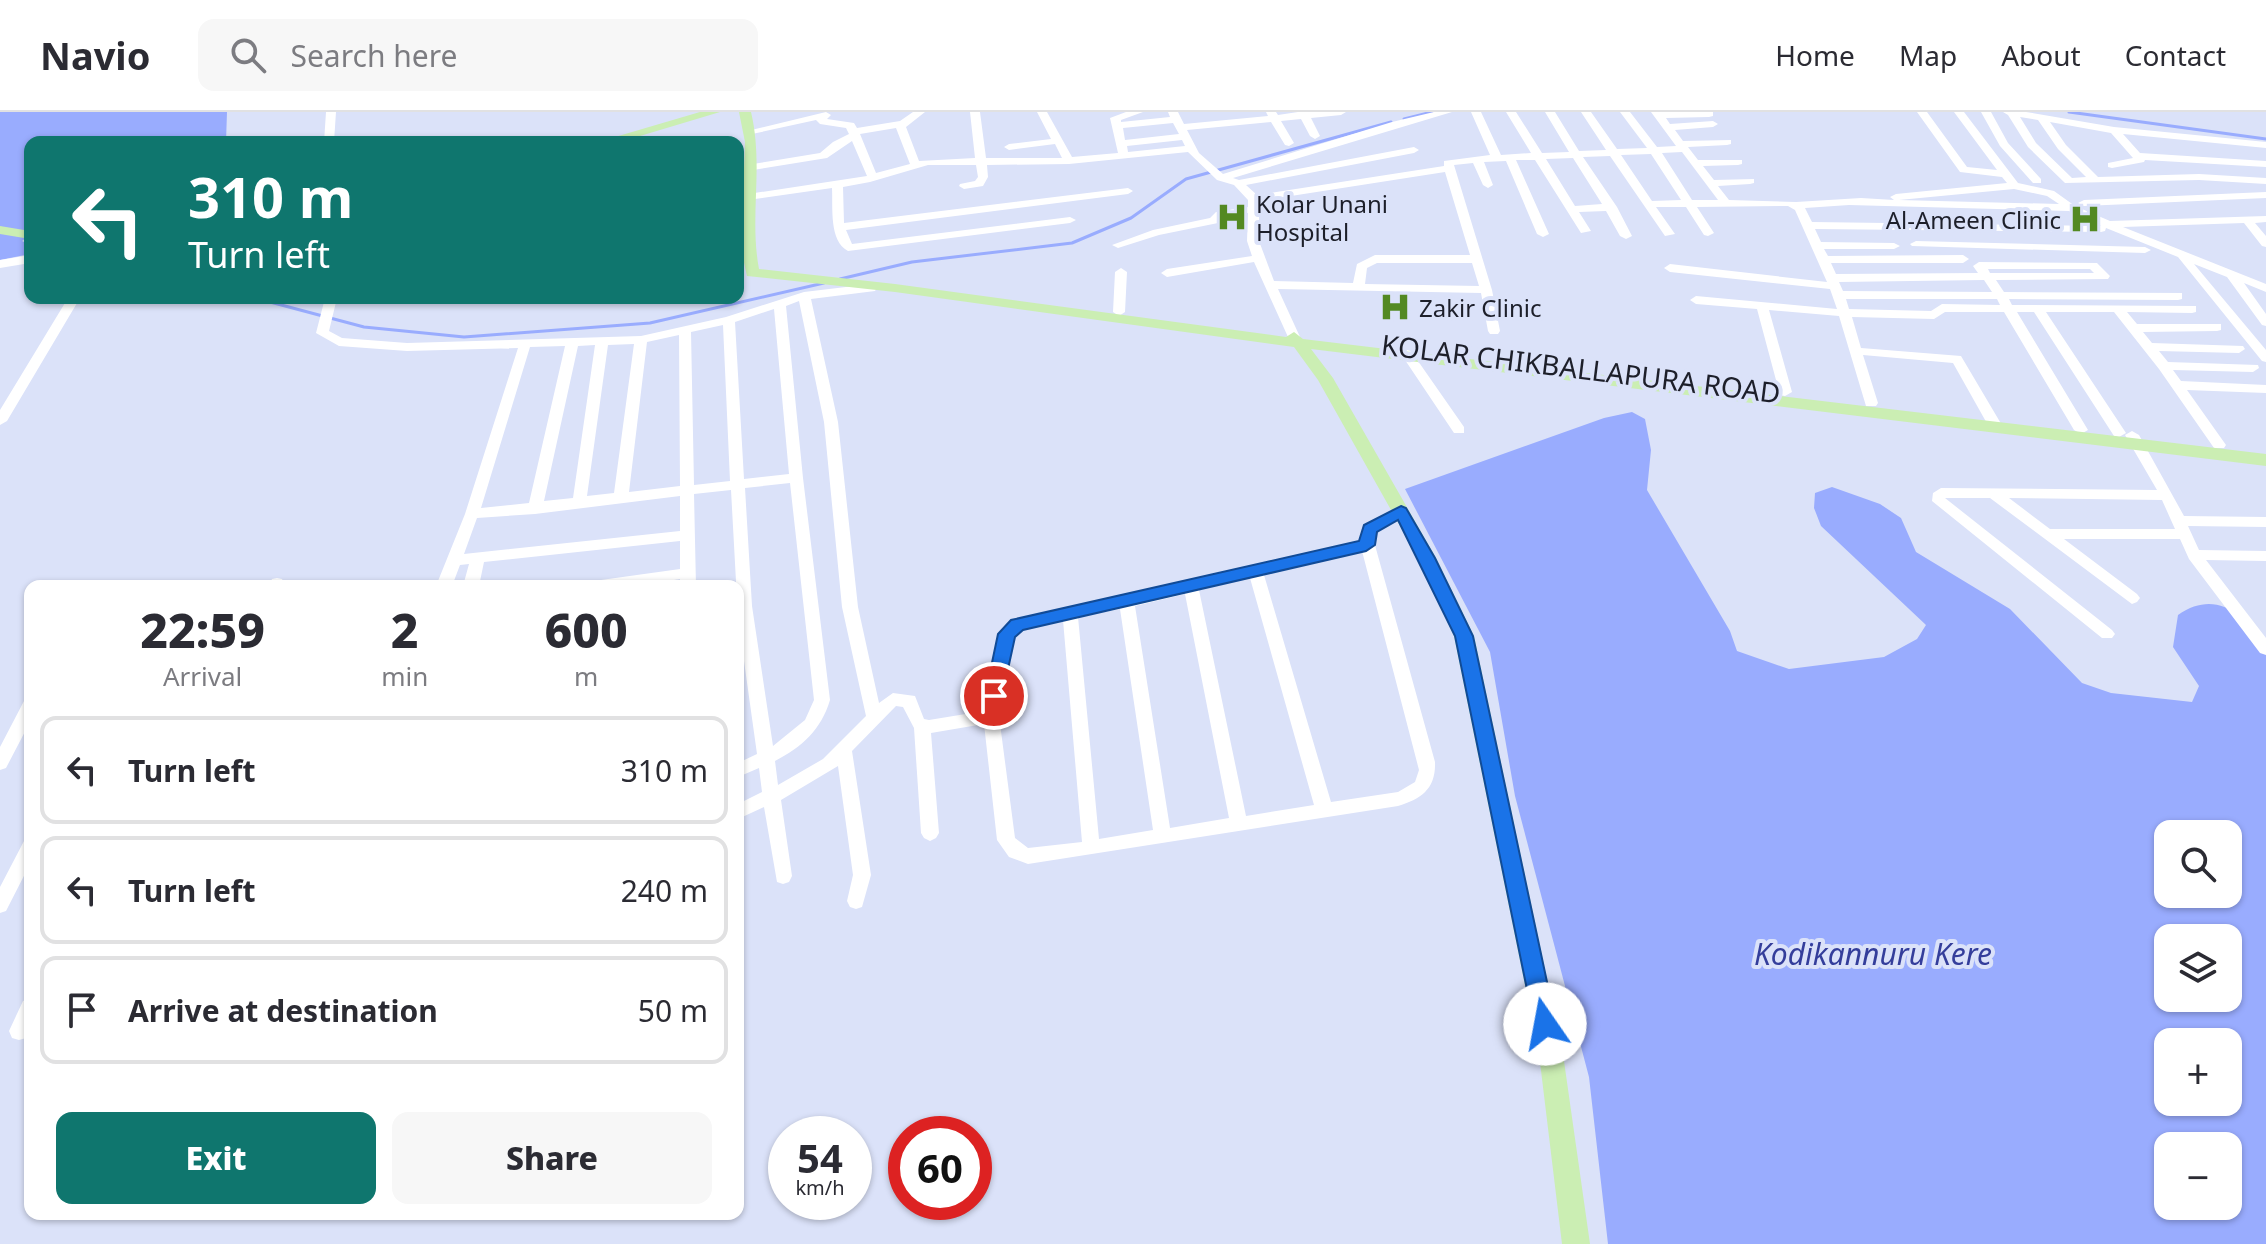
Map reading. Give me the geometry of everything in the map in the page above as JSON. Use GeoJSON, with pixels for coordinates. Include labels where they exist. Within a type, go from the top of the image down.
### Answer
{"type":"FeatureCollection","features":[{"type":"Feature","properties":{"kind":"main road"},"geometry":{"type":"LineString","coordinates":[[636,136],[728,118]]}},
{"type":"Feature","properties":{"kind":"main road"},"geometry":{"type":"LineString","coordinates":[[655,136],[728,118]]}},
{"type":"Feature","properties":{"kind":"main road"},"geometry":{"type":"LineString","coordinates":[[728,118],[737,136]]}},
{"type":"Feature","properties":{"kind":"main road"},"geometry":{"type":"LineString","coordinates":[[744,149],[753,167],[748,197],[745,272],[895,288],[1296,340],[1325,378],[1427,558],[1464,636],[1551,1054],[1576,1244]]}},
{"type":"Feature","properties":{"kind":"main road"},"geometry":{"type":"LineString","coordinates":[[0,230],[24,234]]}},
{"type":"Feature","properties":{"kind":"main road","name":"KOLAR CHIKBALLAPURA ROAD"},"geometry":{"type":"LineString","coordinates":[[895,288],[911,287],[1119,312],[1407,354],[2266,451]]}},
{"type":"Feature","properties":{"kind":"main road","name":"KOLAR CHIKBALLAPURA ROAD"},"geometry":{"type":"LineString","coordinates":[[1296,340],[1785,392],[1994,422],[2081,430],[2266,460]]}},
{"type":"Feature","properties":{"kind":"street"},"geometry":{"type":"LineString","coordinates":[[329,136],[331,112]]}},
{"type":"Feature","properties":{"kind":"street"},"geometry":{"type":"LineString","coordinates":[[728,118],[818,116],[840,112]]}},
{"type":"Feature","properties":{"kind":"street"},"geometry":{"type":"LineString","coordinates":[[893,112],[915,163]]}},
{"type":"Feature","properties":{"kind":"street"},"geometry":{"type":"LineString","coordinates":[[753,167],[823,156],[855,134],[899,125],[920,112]]}},
{"type":"Feature","properties":{"kind":"street"},"geometry":{"type":"LineString","coordinates":[[964,186],[982,181],[975,112]]}},
{"type":"Feature","properties":{"kind":"street"},"geometry":{"type":"LineString","coordinates":[[1042,112],[1069,161]]}},
{"type":"Feature","properties":{"kind":"street"},"geometry":{"type":"LineString","coordinates":[[1124,157],[1115,126],[1117,116],[1138,112]]}},
{"type":"Feature","properties":{"kind":"street"},"geometry":{"type":"LineString","coordinates":[[1115,126],[1341,112]]}},
{"type":"Feature","properties":{"kind":"street"},"geometry":{"type":"LineString","coordinates":[[1180,123],[1192,148],[1206,163],[1220,177],[1238,183],[1371,158],[1447,112]]}},
{"type":"Feature","properties":{"kind":"street"},"geometry":{"type":"LineString","coordinates":[[1476,112],[1497,158]]}},
{"type":"Feature","properties":{"kind":"street"},"geometry":{"type":"LineString","coordinates":[[1511,112],[1585,231]]}},
{"type":"Feature","properties":{"kind":"street"},"geometry":{"type":"LineString","coordinates":[[1550,112],[1626,236]]}},
{"type":"Feature","properties":{"kind":"street"},"geometry":{"type":"LineString","coordinates":[[1586,112],[1669,234]]}},
{"type":"Feature","properties":{"kind":"street"},"geometry":{"type":"LineString","coordinates":[[1625,112],[1655,151],[1708,233]]}},
{"type":"Feature","properties":{"kind":"street"},"geometry":{"type":"LineString","coordinates":[[1922,112],[1961,168],[1968,172],[2003,174]]}},
{"type":"Feature","properties":{"kind":"street"},"geometry":{"type":"LineString","coordinates":[[1959,112],[2014,186]]}},
{"type":"Feature","properties":{"kind":"street"},"geometry":{"type":"LineString","coordinates":[[1986,112],[2004,144],[2037,181]]}},
{"type":"Feature","properties":{"kind":"street"},"geometry":{"type":"LineString","coordinates":[[2010,112],[2114,130],[2266,145]]}},
{"type":"Feature","properties":{"kind":"street"},"geometry":{"type":"LineString","coordinates":[[2010,112],[2029,141],[2069,181],[2199,177],[2266,181]]}},
{"type":"Feature","properties":{"kind":"street"},"geometry":{"type":"LineString","coordinates":[[1304,114],[1315,136]]}},
{"type":"Feature","properties":{"kind":"street"},"geometry":{"type":"LineString","coordinates":[[1657,114],[1711,119]]}},
{"type":"Feature","properties":{"kind":"street"},"geometry":{"type":"LineString","coordinates":[[1657,114],[1726,203]]}},
{"type":"Feature","properties":{"kind":"street"},"geometry":{"type":"LineString","coordinates":[[1272,115],[1289,143]]}},
{"type":"Feature","properties":{"kind":"street"},"geometry":{"type":"LineString","coordinates":[[818,116],[824,122],[850,125],[873,178]]}},
{"type":"Feature","properties":{"kind":"street"},"geometry":{"type":"LineString","coordinates":[[2041,117],[2062,147],[2096,181]]}},
{"type":"Feature","properties":{"kind":"street"},"geometry":{"type":"LineString","coordinates":[[1667,127],[1711,119]]}},
{"type":"Feature","properties":{"kind":"street"},"geometry":{"type":"LineString","coordinates":[[1120,144],[1180,123]]}},
{"type":"Feature","properties":{"kind":"street"},"geometry":{"type":"LineString","coordinates":[[2112,165],[2140,160],[2114,130]]}},
{"type":"Feature","properties":{"kind":"street"},"geometry":{"type":"LineString","coordinates":[[1004,135],[1016,163]]}},
{"type":"Feature","properties":{"kind":"street"},"geometry":{"type":"LineString","coordinates":[[1220,177],[1353,137],[1395,142]]}},
{"type":"Feature","properties":{"kind":"street"},"geometry":{"type":"LineString","coordinates":[[1353,137],[1385,178]]}},
{"type":"Feature","properties":{"kind":"street"},"geometry":{"type":"LineString","coordinates":[[1009,147],[1057,141]]}},
{"type":"Feature","properties":{"kind":"street"},"geometry":{"type":"LineString","coordinates":[[2222,141],[2238,162]]}},
{"type":"Feature","properties":{"kind":"street"},"geometry":{"type":"LineString","coordinates":[[1494,331],[1486,290],[1447,169],[1448,163],[1454,160],[1655,151],[1727,142]]}},
{"type":"Feature","properties":{"kind":"street"},"geometry":{"type":"LineString","coordinates":[[748,197],[873,178],[915,163],[1069,161],[1192,148]]}},
{"type":"Feature","properties":{"kind":"street"},"geometry":{"type":"LineString","coordinates":[[2137,156],[2266,164]]}},
{"type":"Feature","properties":{"kind":"street"},"geometry":{"type":"LineString","coordinates":[[1510,158],[1543,234]]}},
{"type":"Feature","properties":{"kind":"street"},"geometry":{"type":"LineString","coordinates":[[1477,159],[1488,185]]}},
{"type":"Feature","properties":{"kind":"street"},"geometry":{"type":"LineString","coordinates":[[1695,163],[1738,162]]}},
{"type":"Feature","properties":{"kind":"street"},"geometry":{"type":"LineString","coordinates":[[1118,245],[1147,235],[1214,221],[1220,214],[1255,204],[1447,169]]}},
{"type":"Feature","properties":{"kind":"street"},"geometry":{"type":"LineString","coordinates":[[1710,183],[1750,181]]}},
{"type":"Feature","properties":{"kind":"street"},"geometry":{"type":"LineString","coordinates":[[1238,183],[1255,204],[1253,241],[1258,258],[1296,340]]}},
{"type":"Feature","properties":{"kind":"street"},"geometry":{"type":"LineString","coordinates":[[837,184],[839,227],[848,248],[1070,220]]}},
{"type":"Feature","properties":{"kind":"street"},"geometry":{"type":"LineString","coordinates":[[1649,204],[1797,205],[2014,186],[2050,193],[2104,227],[2266,288]]}},
{"type":"Feature","properties":{"kind":"street"},"geometry":{"type":"LineString","coordinates":[[839,227],[1128,191]]}},
{"type":"Feature","properties":{"kind":"street"},"geometry":{"type":"LineString","coordinates":[[2084,203],[2264,198]]}},
{"type":"Feature","properties":{"kind":"street"},"geometry":{"type":"LineString","coordinates":[[1850,202],[2071,208]]}},
{"type":"Feature","properties":{"kind":"street"},"geometry":{"type":"LineString","coordinates":[[1797,205],[1835,286],[1871,403]]}},
{"type":"Feature","properties":{"kind":"street"},"geometry":{"type":"LineString","coordinates":[[1006,207],[1010,227]]}},
{"type":"Feature","properties":{"kind":"street"},"geometry":{"type":"LineString","coordinates":[[1573,209],[1611,207]]}},
{"type":"Feature","properties":{"kind":"street"},"geometry":{"type":"LineString","coordinates":[[1807,225],[2104,227],[2266,219]]}},
{"type":"Feature","properties":{"kind":"street"},"geometry":{"type":"LineString","coordinates":[[2247,220],[2266,244]]}},
{"type":"Feature","properties":{"kind":"street"},"geometry":{"type":"LineString","coordinates":[[887,221],[892,243]]}},
{"type":"Feature","properties":{"kind":"street"},"geometry":{"type":"LineString","coordinates":[[2104,227],[2117,249]]}},
{"type":"Feature","properties":{"kind":"street"},"geometry":{"type":"LineString","coordinates":[[1916,244],[2145,250]]}},
{"type":"Feature","properties":{"kind":"street"},"geometry":{"type":"LineString","coordinates":[[1816,245],[1894,246]]}},
{"type":"Feature","properties":{"kind":"street"},"geometry":{"type":"LineString","coordinates":[[1953,245],[2001,296],[2081,430]]}},
{"type":"Feature","properties":{"kind":"street"},"geometry":{"type":"LineString","coordinates":[[2182,257],[2266,358]]}},
{"type":"Feature","properties":{"kind":"street"},"geometry":{"type":"LineString","coordinates":[[1167,273],[1258,258]]}},
{"type":"Feature","properties":{"kind":"street"},"geometry":{"type":"LineString","coordinates":[[1359,285],[1361,266],[1375,259],[1477,259]]}},
{"type":"Feature","properties":{"kind":"street"},"geometry":{"type":"LineString","coordinates":[[1823,260],[1963,259]]}},
{"type":"Feature","properties":{"kind":"street"},"geometry":{"type":"LineString","coordinates":[[2,264],[24,260]]}},
{"type":"Feature","properties":{"kind":"street"},"geometry":{"type":"LineString","coordinates":[[1835,286],[1980,277],[2096,277],[2104,274],[2093,265],[1979,265],[1980,277]]}},
{"type":"Feature","properties":{"kind":"street"},"geometry":{"type":"LineString","coordinates":[[1670,268],[1835,286],[2001,296],[2178,296]]}},
{"type":"Feature","properties":{"kind":"street"},"geometry":{"type":"LineString","coordinates":[[1119,312],[1121,272]]}},
{"type":"Feature","properties":{"kind":"street"},"geometry":{"type":"LineString","coordinates":[[2232,276],[2266,322]]}},
{"type":"Feature","properties":{"kind":"street"},"geometry":{"type":"LineString","coordinates":[[1272,285],[1486,290]]}},
{"type":"Feature","properties":{"kind":"street"},"geometry":{"type":"LineString","coordinates":[[330,304],[324,336],[360,345],[572,344],[641,340],[729,320],[804,296],[866,287]]}},
{"type":"Feature","properties":{"kind":"street"},"geometry":{"type":"LineString","coordinates":[[804,296],[831,422],[850,607],[873,712]]}},
{"type":"Feature","properties":{"kind":"street"},"geometry":{"type":"LineString","coordinates":[[1696,300],[1844,313],[1934,315],[1942,308],[2192,309]]}},
{"type":"Feature","properties":{"kind":"street"},"geometry":{"type":"LineString","coordinates":[[0,421],[70,304]]}},
{"type":"Feature","properties":{"kind":"street"},"geometry":{"type":"LineString","coordinates":[[744,768],[765,762],[808,729],[820,710],[822,700],[796,478],[780,304]]}},
{"type":"Feature","properties":{"kind":"street"},"geometry":{"type":"LineString","coordinates":[[1762,306],[1785,392]]}},
{"type":"Feature","properties":{"kind":"street"},"geometry":{"type":"LineString","coordinates":[[2038,309],[2167,495],[2194,555],[2266,649]]}},
{"type":"Feature","properties":{"kind":"street"},"geometry":{"type":"LineString","coordinates":[[2118,309],[2136,328],[2219,445]]}},
{"type":"Feature","properties":{"kind":"street"},"geometry":{"type":"LineString","coordinates":[[729,320],[743,580]]}},
{"type":"Feature","properties":{"kind":"street"},"geometry":{"type":"LineString","coordinates":[[2136,328],[2217,327]]}},
{"type":"Feature","properties":{"kind":"street"},"geometry":{"type":"LineString","coordinates":[[685,331],[688,580]]}},
{"type":"Feature","properties":{"kind":"street"},"geometry":{"type":"LineString","coordinates":[[621,496],[641,340]]}},
{"type":"Feature","properties":{"kind":"street"},"geometry":{"type":"LineString","coordinates":[[579,502],[602,343]]}},
{"type":"Feature","properties":{"kind":"street"},"geometry":{"type":"LineString","coordinates":[[446,580],[472,514],[525,344]]}},
{"type":"Feature","properties":{"kind":"street"},"geometry":{"type":"LineString","coordinates":[[535,509],[572,344]]}},
{"type":"Feature","properties":{"kind":"street"},"geometry":{"type":"LineString","coordinates":[[2150,347],[2239,349]]}},
{"type":"Feature","properties":{"kind":"street"},"geometry":{"type":"LineString","coordinates":[[1856,351],[1957,359],[1994,422]]}},
{"type":"Feature","properties":{"kind":"street"},"geometry":{"type":"LineString","coordinates":[[1407,354],[1459,430]]}},
{"type":"Feature","properties":{"kind":"street"},"geometry":{"type":"LineString","coordinates":[[2164,366],[2253,368]]}},
{"type":"Feature","properties":{"kind":"street"},"geometry":{"type":"LineString","coordinates":[[2178,385],[2266,389]]}},
{"type":"Feature","properties":{"kind":"street"},"geometry":{"type":"LineString","coordinates":[[472,514],[796,478]]}},
{"type":"Feature","properties":{"kind":"street"},"geometry":{"type":"LineString","coordinates":[[2107,634],[1939,501],[1938,496],[1941,493],[2167,495]]}},
{"type":"Feature","properties":{"kind":"street"},"geometry":{"type":"LineString","coordinates":[[1994,494],[2132,598]]}},
{"type":"Feature","properties":{"kind":"street"},"geometry":{"type":"LineString","coordinates":[[1366,545],[1256,573],[1024,622],[1007,634],[991,716],[1006,840],[1011,849],[1027,857],[1039,856],[1414,794],[1423,787],[1428,775],[1366,545],[1369,529],[1395,503]]}},
{"type":"Feature","properties":{"kind":"street"},"geometry":{"type":"LineString","coordinates":[[2046,534],[2266,522]]}},
{"type":"Feature","properties":{"kind":"street"},"geometry":{"type":"LineString","coordinates":[[454,560],[687,535]]}},
{"type":"Feature","properties":{"kind":"street"},"geometry":{"type":"LineString","coordinates":[[2194,555],[2266,556]]}},
{"type":"Feature","properties":{"kind":"street"},"geometry":{"type":"LineString","coordinates":[[472,580],[477,559]]}},
{"type":"Feature","properties":{"kind":"street"},"geometry":{"type":"LineString","coordinates":[[1256,573],[1324,809]]}},
{"type":"Feature","properties":{"kind":"street"},"geometry":{"type":"LineString","coordinates":[[1191,587],[1239,824]]}},
{"type":"Feature","properties":{"kind":"street"},"geometry":{"type":"LineString","coordinates":[[1127,602],[1163,837]]}},
{"type":"Feature","properties":{"kind":"street"},"geometry":{"type":"LineString","coordinates":[[744,606],[783,876]]}},
{"type":"Feature","properties":{"kind":"street"},"geometry":{"type":"LineString","coordinates":[[1070,613],[1091,847]]}},
{"type":"Feature","properties":{"kind":"street"},"geometry":{"type":"LineString","coordinates":[[744,808],[771,791],[829,764],[844,752],[873,712],[899,697],[909,701],[922,726],[930,833]]}},
{"type":"Feature","properties":{"kind":"street"},"geometry":{"type":"LineString","coordinates":[[922,726],[935,728],[991,716]]}},
{"type":"Feature","properties":{"kind":"street"},"geometry":{"type":"LineString","coordinates":[[0,763],[24,729]]}},
{"type":"Feature","properties":{"kind":"street"},"geometry":{"type":"LineString","coordinates":[[844,752],[862,875],[856,901]]}},
{"type":"Feature","properties":{"kind":"street"},"geometry":{"type":"LineString","coordinates":[[0,905],[24,858]]}},
{"type":"Feature","properties":{"kind":"street"},"geometry":{"type":"LineString","coordinates":[[19,1031],[24,1020]]}},
{"type":"Feature","properties":{"kind":"water"},"geometry":{"type":"Polygon","coordinates":[[[0,112],[227,112],[226,136],[24,136],[24,255],[0,260],[0,112]]]}},
{"type":"Feature","properties":{"kind":"water","name":"Kodikannuru Kere"},"geometry":{"type":"Polygon","coordinates":[[[1632,412],[1645,419],[1651,450],[1647,490],[1730,631],[1737,651],[1789,669],[1884,657],[1917,639],[1926,625],[1821,526],[1814,508],[1815,493],[1832,487],[1880,504],[1901,518],[1916,552],[2010,609],[2082,683],[2111,693],[2192,702],[2199,686],[2173,647],[2178,615],[2203,604],[2215,605],[2237,613],[2247,621],[2266,640],[2266,1244],[1608,1244],[1589,1077],[1515,796],[1490,652],[1405,489],[1604,418],[1632,412]]]}},
{"type":"Feature","properties":{"kind":"waterway"},"geometry":{"type":"LineString","coordinates":[[1404,119],[1432,112]]}},
{"type":"Feature","properties":{"kind":"waterway"},"geometry":{"type":"LineString","coordinates":[[2069,112],[2266,139]]}},
{"type":"Feature","properties":{"kind":"waterway"},"geometry":{"type":"LineString","coordinates":[[840,279],[912,262],[1072,243],[1131,218],[1186,179],[1391,122]]}},
{"type":"Feature","properties":{"kind":"waterway"},"geometry":{"type":"LineString","coordinates":[[744,301],[824,283]]}},
{"type":"Feature","properties":{"kind":"waterway"},"geometry":{"type":"LineString","coordinates":[[278,304],[364,327],[464,337],[650,323],[733,304]]}},
{"type":"Feature","properties":{"kind":"place","name":"Kolar Unani Hospital"},"geometry":{"type":"Point","coordinates":[1232,217]}},
{"type":"Feature","properties":{"kind":"place","name":"Al-Ameen Clinic"},"geometry":{"type":"Point","coordinates":[2085,219]}},
{"type":"Feature","properties":{"kind":"place","name":"Zakir Clinic"},"geometry":{"type":"Point","coordinates":[1395,307]}},
{"type":"Feature","properties":{"kind":"route"},"geometry":{"type":"LineString","coordinates":[[994,696],[1007,634],[1017,625],[1256,573],[1366,545],[1369,529],[1401,512],[1464,636],[1545,1024]]}}]}
